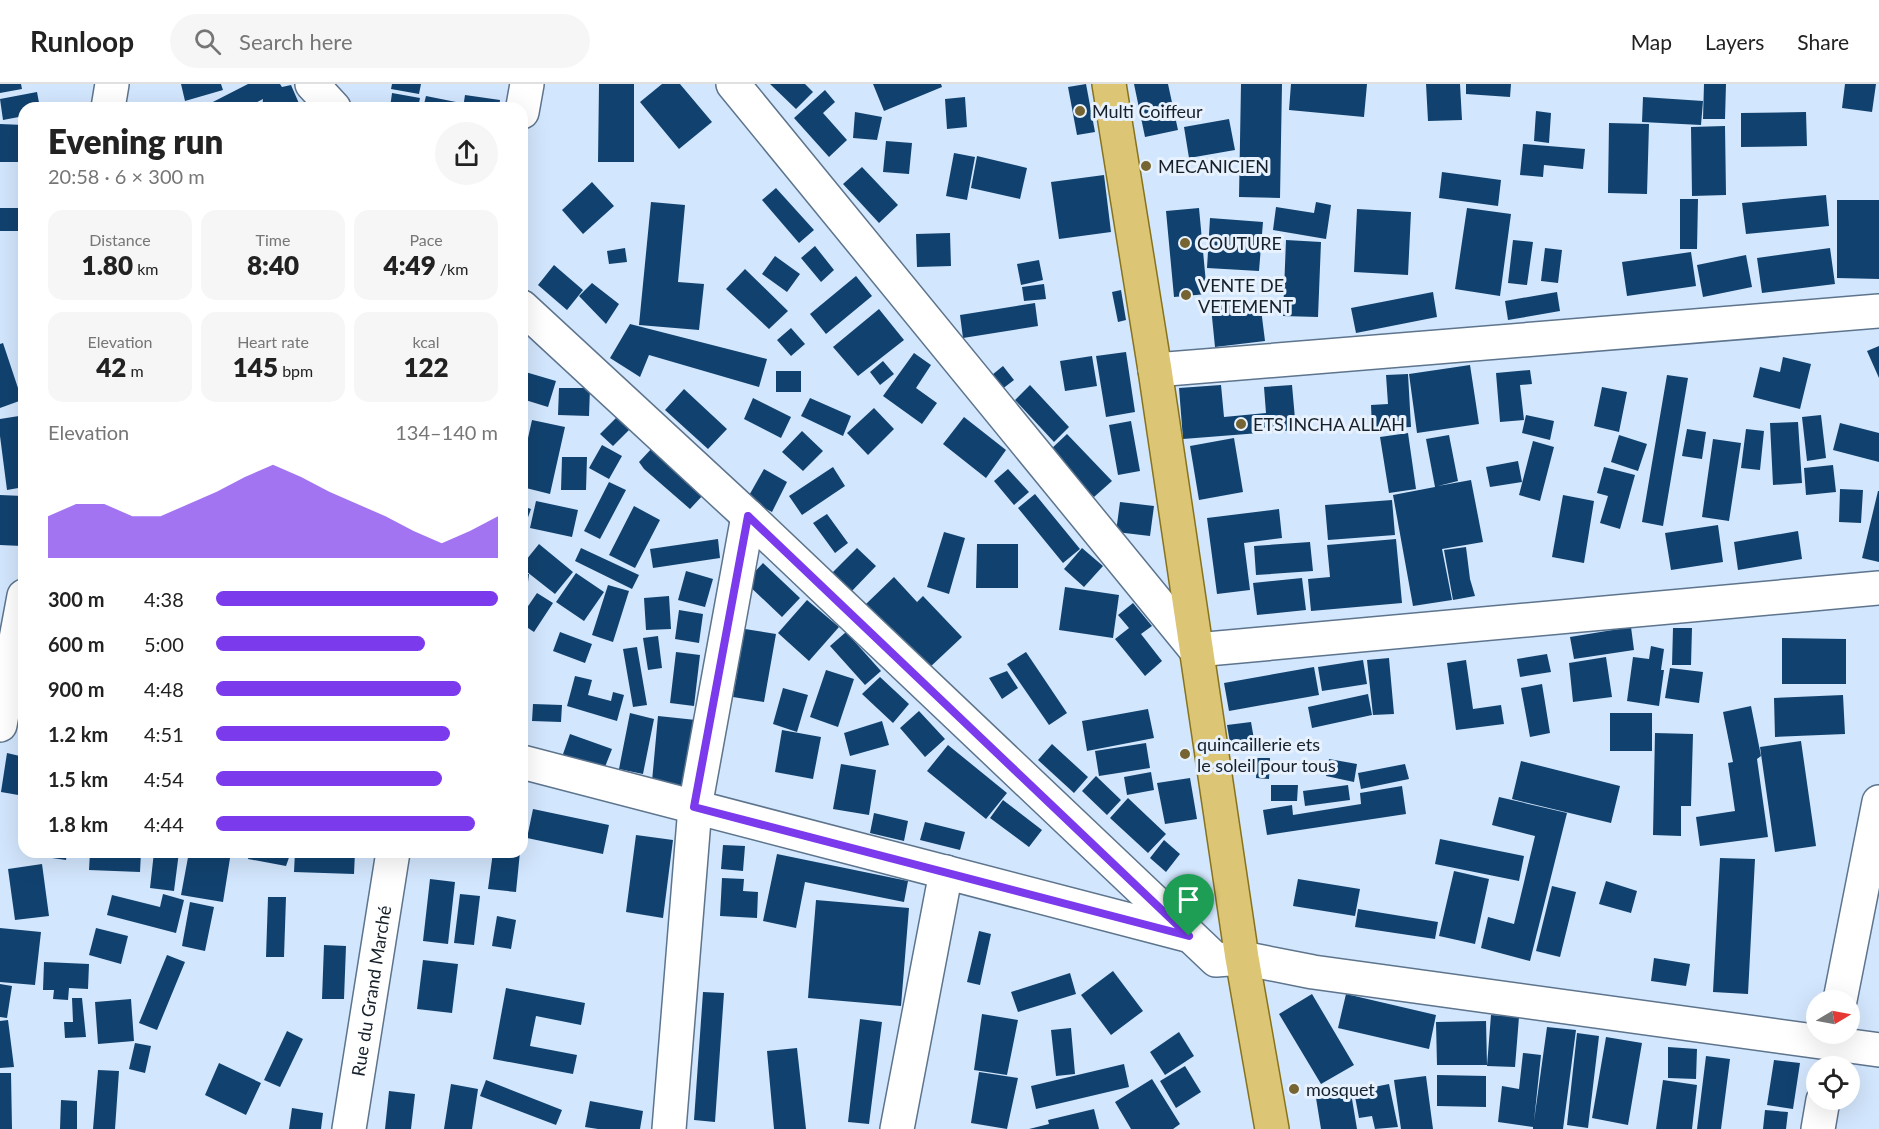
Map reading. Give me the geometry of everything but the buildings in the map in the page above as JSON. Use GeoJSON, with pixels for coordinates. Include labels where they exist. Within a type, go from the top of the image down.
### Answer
{"type":"FeatureCollection","features":[{"type":"Feature","properties":{"kind":"main road"},"geometry":{"type":"LineString","coordinates":[[1109,84],[1155,370],[1242,958],[1272,1129]]}},
{"type":"Feature","properties":{"kind":"street"},"geometry":{"type":"LineString","coordinates":[[109,102],[112,84]]}},
{"type":"Feature","properties":{"kind":"street"},"geometry":{"type":"LineString","coordinates":[[312,84],[328,102]]}},
{"type":"Feature","properties":{"kind":"street"},"geometry":{"type":"LineString","coordinates":[[524,102],[528,84]]}},
{"type":"Feature","properties":{"kind":"street"},"geometry":{"type":"LineString","coordinates":[[733,84],[1196,650],[1879,588]]}},
{"type":"Feature","properties":{"kind":"street"},"geometry":{"type":"LineString","coordinates":[[1155,370],[1879,311]]}},
{"type":"Feature","properties":{"kind":"street"},"geometry":{"type":"LineString","coordinates":[[528,313],[748,516],[1216,960],[1242,958],[1313,972],[1831,1047],[1879,1050]]}},
{"type":"Feature","properties":{"kind":"street"},"geometry":{"type":"LineString","coordinates":[[669,1129],[694,807],[748,516]]}},
{"type":"Feature","properties":{"kind":"street"},"geometry":{"type":"LineString","coordinates":[[0,725],[17,611]]}},
{"type":"Feature","properties":{"kind":"street"},"geometry":{"type":"LineString","coordinates":[[528,764],[1189,936]]}},
{"type":"Feature","properties":{"kind":"street"},"geometry":{"type":"LineString","coordinates":[[1842,990],[1879,802]]}},
{"type":"Feature","properties":{"kind":"street","name":"Rue du Grand Marché"},"geometry":{"type":"LineString","coordinates":[[349,1129],[392,858]]}},
{"type":"Feature","properties":{"kind":"street"},"geometry":{"type":"LineString","coordinates":[[897,1129],[946,872]]}},
{"type":"Feature","properties":{"kind":"street"},"geometry":{"type":"LineString","coordinates":[[1818,1129],[1821,1110]]}},
{"type":"Feature","properties":{"kind":"place","name":"Multi Coiffeur"},"geometry":{"type":"Point","coordinates":[1080,111]}},
{"type":"Feature","properties":{"kind":"place","name":"MECANICIEN"},"geometry":{"type":"Point","coordinates":[1146,166]}},
{"type":"Feature","properties":{"kind":"place","name":"COUTURE"},"geometry":{"type":"Point","coordinates":[1185,243]}},
{"type":"Feature","properties":{"kind":"place","name":"VENTE DE VETEMENT"},"geometry":{"type":"Point","coordinates":[1186,295]}},
{"type":"Feature","properties":{"kind":"place","name":"ETS INCHA ALLAH"},"geometry":{"type":"Point","coordinates":[1241,424]}},
{"type":"Feature","properties":{"kind":"place","name":"quincaillerie ets le soleil pour tous"},"geometry":{"type":"Point","coordinates":[1185,754]}},
{"type":"Feature","properties":{"kind":"place","name":"mosquet"},"geometry":{"type":"Point","coordinates":[1294,1089]}},
{"type":"Feature","properties":{"kind":"route"},"geometry":{"type":"LineString","coordinates":[[748,516],[1063,816],[1189,936],[694,807],[748,516]]}}]}
